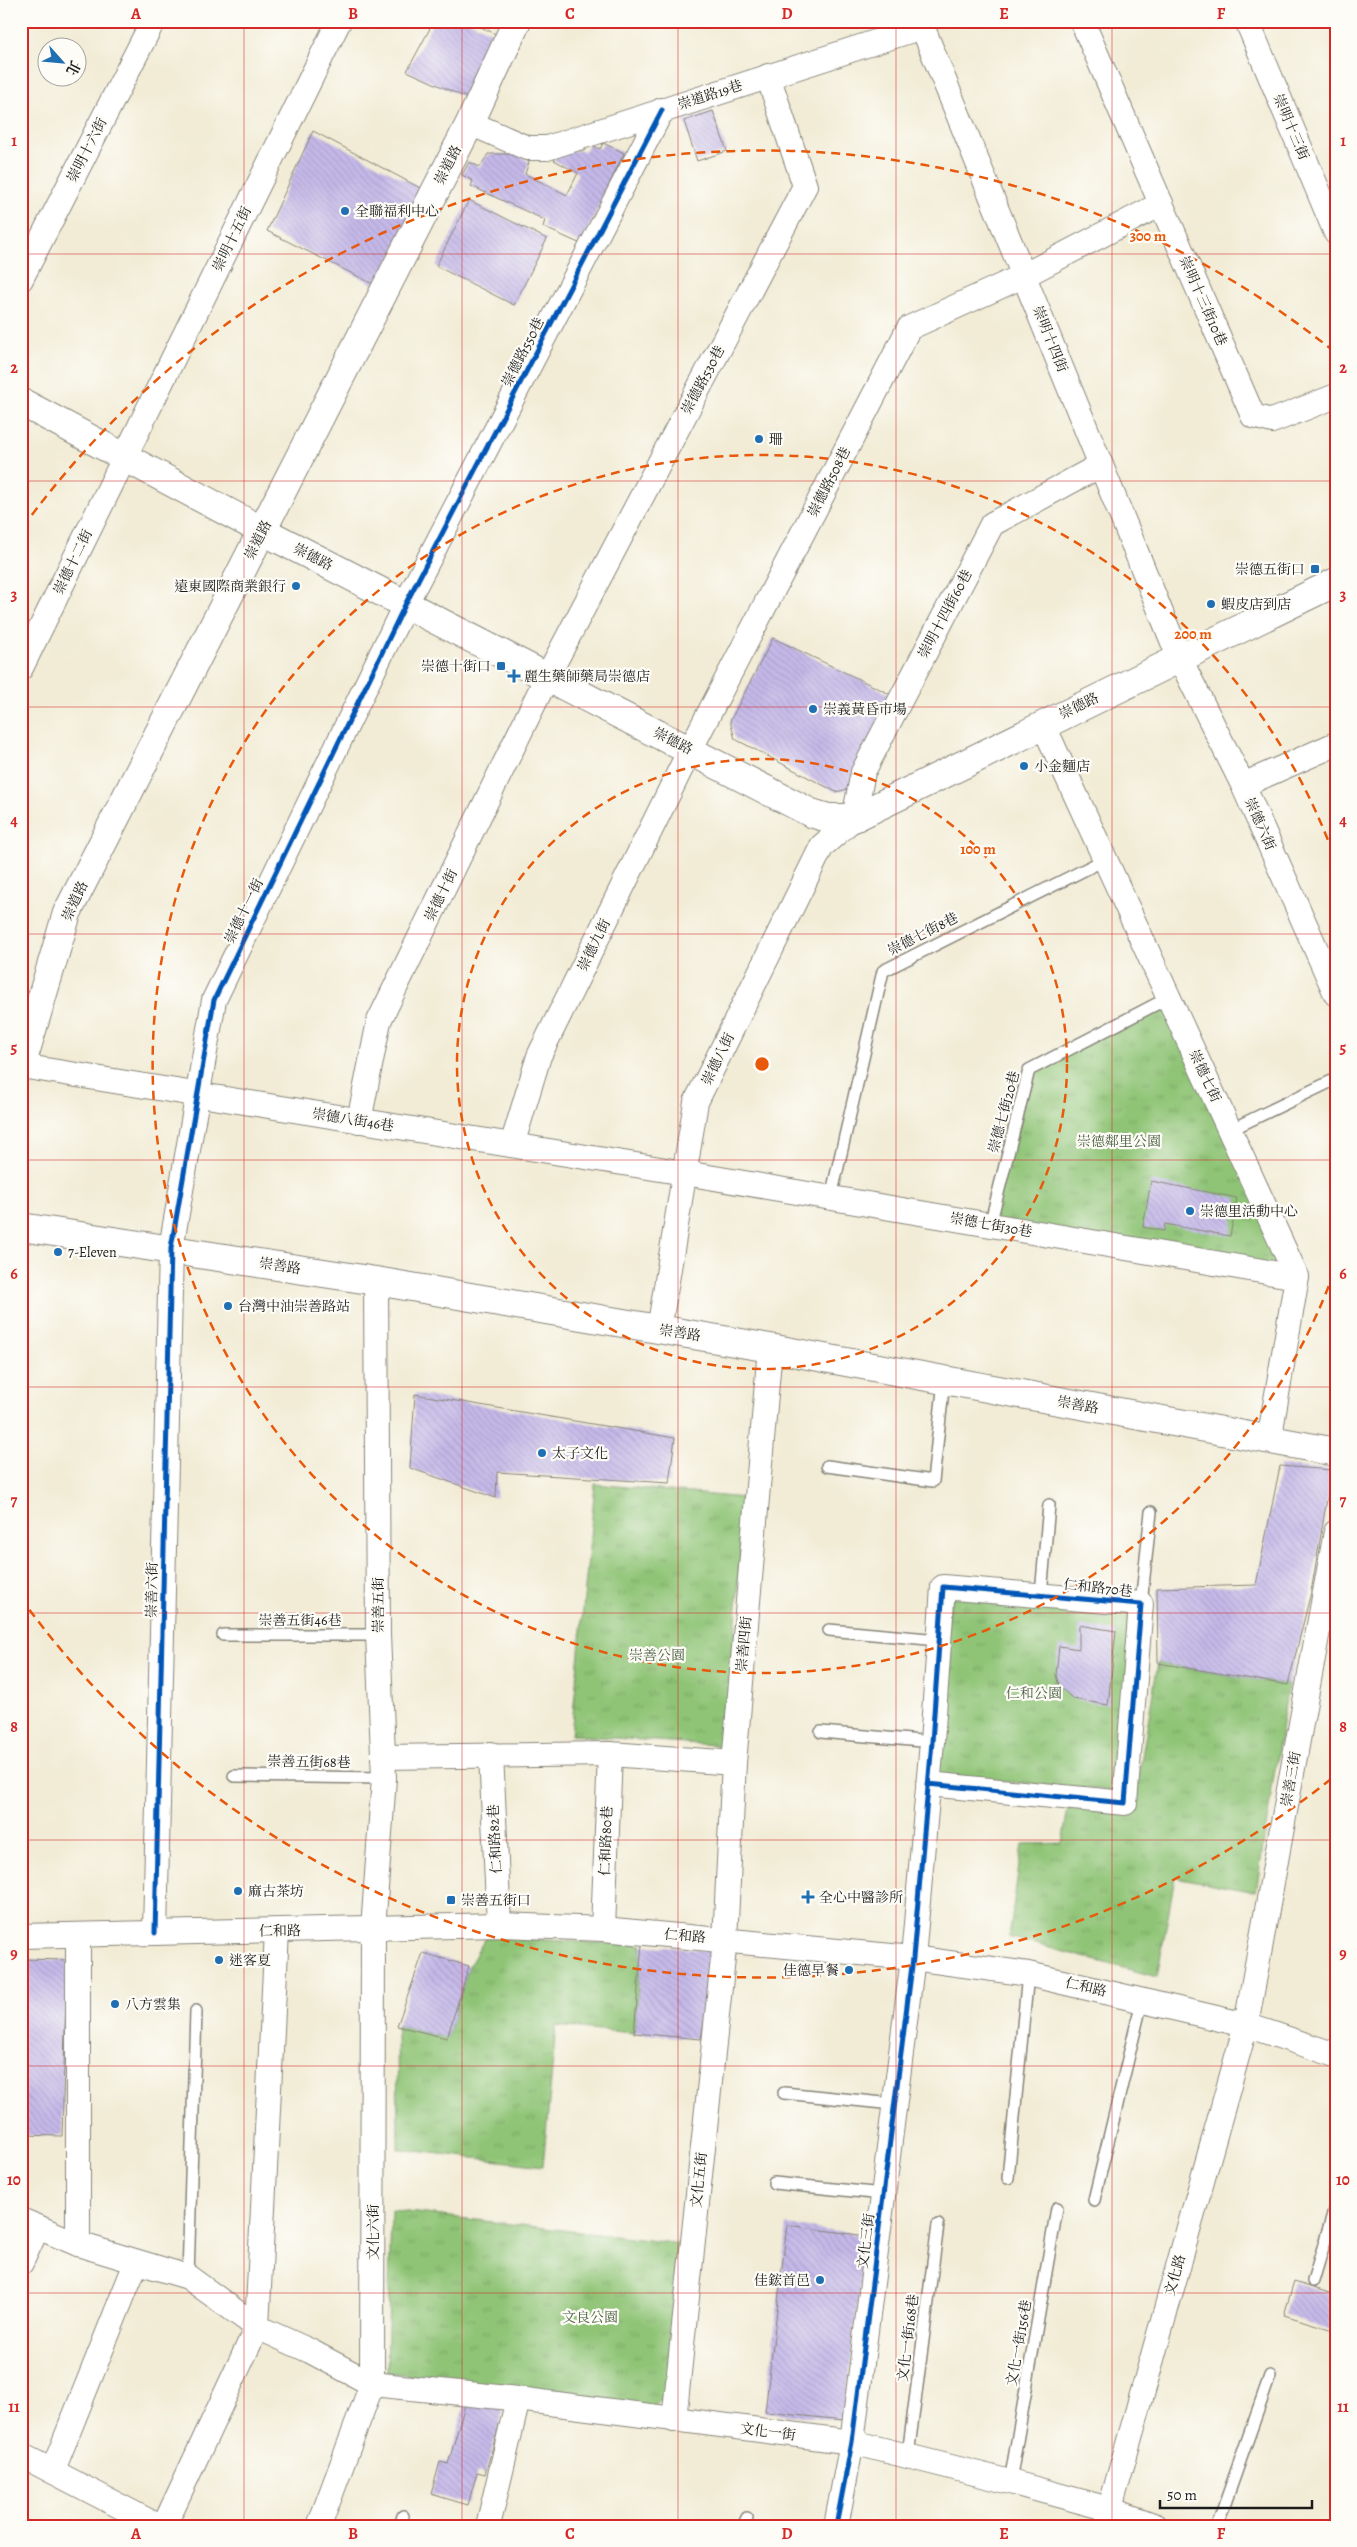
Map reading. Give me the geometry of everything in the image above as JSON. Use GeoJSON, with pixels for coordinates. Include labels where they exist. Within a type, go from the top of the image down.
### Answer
{"type":"FeatureCollection","features":[{"type":"Feature","properties":{"kind":"street","name":"崇明十六街"},"geometry":{"type":"LineString","coordinates":[[21,279],[153,21]]}},
{"type":"Feature","properties":{"kind":"street","name":"崇明十五街"},"geometry":{"type":"LineString","coordinates":[[124,456],[340,21]]}},
{"type":"Feature","properties":{"kind":"street","name":"崇道路"},"geometry":{"type":"LineString","coordinates":[[21,1067],[67,913],[470,123],[518,21]]}},
{"type":"Feature","properties":{"kind":"street","name":"崇明十三街10巷"},"geometry":{"type":"LineString","coordinates":[[1082,21],[1253,416],[1272,422],[1336,396]]}},
{"type":"Feature","properties":{"kind":"street","name":"崇明十三街"},"geometry":{"type":"LineString","coordinates":[[1247,21],[1336,233]]}},
{"type":"Feature","properties":{"kind":"street","name":"崇道路19巷"},"geometry":{"type":"LineString","coordinates":[[470,123],[528,148],[547,148],[921,24]]}},
{"type":"Feature","properties":{"kind":"street","name":"崇明十四街"},"geometry":{"type":"LineString","coordinates":[[921,24],[1025,275],[1179,657]]}},
{"type":"Feature","properties":{"kind":"street","name":"崇德路530巷"},"geometry":{"type":"LineString","coordinates":[[547,677],[805,186],[768,76]]}},
{"type":"Feature","properties":{"kind":"street","name":"崇德路550巷"},"geometry":{"type":"LineString","coordinates":[[405,604],[662,110]]}},
{"type":"Feature","properties":{"kind":"street","name":"崇德路508巷"},"geometry":{"type":"LineString","coordinates":[[690,750],[909,328],[1025,275],[1161,204]]}},
{"type":"Feature","properties":{"kind":"street","name":"崇德路"},"geometry":{"type":"LineString","coordinates":[[21,402],[263,531],[811,813],[828,818],[854,818],[1179,657],[1336,582]]}},
{"type":"Feature","properties":{"kind":"street","name":"崇德十二街"},"geometry":{"type":"LineString","coordinates":[[21,668],[124,456]]}},
{"type":"Feature","properties":{"kind":"street","name":"崇明十四街60巷"},"geometry":{"type":"LineString","coordinates":[[854,818],[863,772],[992,524],[1101,465]]}},
{"type":"Feature","properties":{"kind":"street","name":"崇德十一街"},"geometry":{"type":"LineString","coordinates":[[172,1248],[214,1000],[405,604]]}},
{"type":"Feature","properties":{"kind":"street","name":"崇德六街"},"geometry":{"type":"LineString","coordinates":[[1179,657],[1243,785],[1336,994]]}},
{"type":"Feature","properties":{"kind":"street","name":"崇德十街"},"geometry":{"type":"LineString","coordinates":[[359,1121],[379,1021],[547,677]]}},
{"type":"Feature","properties":{"kind":"street","name":"崇德七街"},"geometry":{"type":"LineString","coordinates":[[1043,724],[1297,1277]]}},
{"type":"Feature","properties":{"kind":"street"},"geometry":{"type":"LineString","coordinates":[[1243,785],[1336,744]]}},
{"type":"Feature","properties":{"kind":"street","name":"崇德九街"},"geometry":{"type":"LineString","coordinates":[[512,1145],[539,1056],[690,750]]}},
{"type":"Feature","properties":{"kind":"street","name":"崇德八街"},"geometry":{"type":"LineString","coordinates":[[659,1330],[696,1102],[822,846],[854,818]]}},
{"type":"Feature","properties":{"kind":"street","name":"崇德八街46巷"},"geometry":{"type":"LineString","coordinates":[[21,1067],[685,1172]]}},
{"type":"Feature","properties":{"kind":"street","name":"崇德七街30巷"},"geometry":{"type":"LineString","coordinates":[[685,1172],[1297,1277]]}},
{"type":"Feature","properties":{"kind":"street","name":"崇善路"},"geometry":{"type":"LineString","coordinates":[[21,1227],[172,1248],[770,1348],[1336,1452]]}},
{"type":"Feature","properties":{"kind":"street","name":"崇善六街"},"geometry":{"type":"LineString","coordinates":[[155,1933],[172,1248]]}},
{"type":"Feature","properties":{"kind":"street"},"geometry":{"type":"LineString","coordinates":[[1270,1441],[1297,1277]]}},
{"type":"Feature","properties":{"kind":"street","name":"崇善五街"},"geometry":{"type":"LineString","coordinates":[[373,1929],[384,1768],[378,1635],[376,1281]]}},
{"type":"Feature","properties":{"kind":"street","name":"崇善四街"},"geometry":{"type":"LineString","coordinates":[[725,1940],[734,1763],[770,1348]]}},
{"type":"Feature","properties":{"kind":"street","name":"崇善三街"},"geometry":{"type":"LineString","coordinates":[[1246,2025],[1336,1532]]}},
{"type":"Feature","properties":{"kind":"street","name":"仁和路70巷"},"geometry":{"type":"LineString","coordinates":[[913,1958],[928,1784],[932,1742],[943,1587],[1141,1604],[1125,1803],[928,1784]]}},
{"type":"Feature","properties":{"kind":"street"},"geometry":{"type":"LineString","coordinates":[[384,1768],[491,1754],[610,1754],[734,1763]]}},
{"type":"Feature","properties":{"kind":"street","name":"仁和路82巷"},"geometry":{"type":"LineString","coordinates":[[491,1754],[499,1925]]}},
{"type":"Feature","properties":{"kind":"street","name":"仁和路80巷"},"geometry":{"type":"LineString","coordinates":[[603,1929],[610,1754]]}},
{"type":"Feature","properties":{"kind":"street","name":"仁和路"},"geometry":{"type":"LineString","coordinates":[[21,1936],[499,1925],[603,1929],[725,1940],[913,1958],[1028,1974],[1246,2025],[1336,2055]]}},
{"type":"Feature","properties":{"kind":"street","name":"文化六街"},"geometry":{"type":"LineString","coordinates":[[318,2526],[372,2384],[373,1929]]}},
{"type":"Feature","properties":{"kind":"street"},"geometry":{"type":"LineString","coordinates":[[164,2526],[257,2327],[277,1931]]}},
{"type":"Feature","properties":{"kind":"street"},"geometry":{"type":"LineString","coordinates":[[78,1935],[78,2244]]}},
{"type":"Feature","properties":{"kind":"street","name":"文化五街"},"geometry":{"type":"LineString","coordinates":[[674,2420],[725,1940]]}},
{"type":"Feature","properties":{"kind":"street","name":"文化三街"},"geometry":{"type":"LineString","coordinates":[[836,2526],[852,2442],[913,1958]]}},
{"type":"Feature","properties":{"kind":"street","name":"文化路"},"geometry":{"type":"LineString","coordinates":[[1107,2517],[1246,2025]]}},
{"type":"Feature","properties":{"kind":"street"},"geometry":{"type":"LineString","coordinates":[[21,2264],[29,2224],[78,2244],[136,2263],[188,2277],[257,2327],[310,2351],[372,2384]]}},
{"type":"Feature","properties":{"kind":"street"},"geometry":{"type":"LineString","coordinates":[[53,2470],[136,2263]]}},
{"type":"Feature","properties":{"kind":"street","name":"文化一街"},"geometry":{"type":"LineString","coordinates":[[372,2384],[518,2399],[852,2442],[1010,2482],[1107,2517],[1156,2526]]}},
{"type":"Feature","properties":{"kind":"street"},"geometry":{"type":"LineString","coordinates":[[488,2526],[518,2399]]}},
{"type":"Feature","properties":{"kind":"street"},"geometry":{"type":"LineString","coordinates":[[21,2455],[158,2526]]}},
{"type":"Feature","properties":{"kind":"lane","name":"崇德七街8巷"},"geometry":{"type":"LineString","coordinates":[[831,1198],[883,971],[1104,860]]}},
{"type":"Feature","properties":{"kind":"lane","name":"崇德七街20巷"},"geometry":{"type":"LineString","coordinates":[[990,1225],[1029,1070],[1168,998]]}},
{"type":"Feature","properties":{"kind":"lane"},"geometry":{"type":"LineString","coordinates":[[1230,1130],[1336,1079]]}},
{"type":"Feature","properties":{"kind":"lane"},"geometry":{"type":"LineString","coordinates":[[827,1466],[933,1481],[944,1381]]}},
{"type":"Feature","properties":{"kind":"lane"},"geometry":{"type":"LineString","coordinates":[[1041,1594],[1049,1505]]}},
{"type":"Feature","properties":{"kind":"lane","name":"仁和路70巷"},"geometry":{"type":"LineString","coordinates":[[1141,1604],[1151,1512]]}},
{"type":"Feature","properties":{"kind":"lane"},"geometry":{"type":"LineString","coordinates":[[829,1630],[939,1640]]}},
{"type":"Feature","properties":{"kind":"lane","name":"崇善五街46巷"},"geometry":{"type":"LineString","coordinates":[[223,1635],[378,1635]]}},
{"type":"Feature","properties":{"kind":"lane"},"geometry":{"type":"LineString","coordinates":[[821,1732],[932,1742]]}},
{"type":"Feature","properties":{"kind":"lane","name":"崇善五街68巷"},"geometry":{"type":"LineString","coordinates":[[234,1776],[384,1768]]}},
{"type":"Feature","properties":{"kind":"lane"},"geometry":{"type":"LineString","coordinates":[[1008,2178],[1028,1974]]}},
{"type":"Feature","properties":{"kind":"lane"},"geometry":{"type":"LineString","coordinates":[[1094,2200],[1142,2001]]}},
{"type":"Feature","properties":{"kind":"lane"},"geometry":{"type":"LineString","coordinates":[[188,2277],[196,2011]]}},
{"type":"Feature","properties":{"kind":"lane"},"geometry":{"type":"LineString","coordinates":[[784,2093],[894,2104]]}},
{"type":"Feature","properties":{"kind":"lane"},"geometry":{"type":"LineString","coordinates":[[774,2183],[883,2194]]}},
{"type":"Feature","properties":{"kind":"lane"},"geometry":{"type":"LineString","coordinates":[[1313,2281],[1336,2204]]}},
{"type":"Feature","properties":{"kind":"lane","name":"文化一街156巷"},"geometry":{"type":"LineString","coordinates":[[1010,2482],[1057,2208]]}},
{"type":"Feature","properties":{"kind":"lane","name":"文化一街168巷"},"geometry":{"type":"LineString","coordinates":[[908,2455],[938,2225]]}},
{"type":"Feature","properties":{"kind":"lane"},"geometry":{"type":"LineString","coordinates":[[1217,2526],[1270,2376]]}},
{"type":"Feature","properties":{"kind":"green space","name":"崇德鄰里公園"},"geometry":{"type":"Polygon","coordinates":[[[1167,1000],[1291,1272],[991,1224],[1029,1071],[1167,1000]]]}},
{"type":"Feature","properties":{"kind":"green space","name":"崇善公園"},"geometry":{"type":"Polygon","coordinates":[[[595,1484],[744,1498],[728,1746],[571,1735],[595,1484]]]}},
{"type":"Feature","properties":{"kind":"green space","name":"仁和公園"},"geometry":{"type":"Polygon","coordinates":[[[950,1595],[1133,1610],[1117,1791],[936,1776],[950,1595]]]}},
{"type":"Feature","properties":{"kind":"green space"},"geometry":{"type":"Polygon","coordinates":[[[1158,1663],[1288,1685],[1256,1892],[1175,1877],[1157,1977],[1009,1937],[1022,1844],[1062,1843],[1068,1809],[1133,1809],[1158,1663]]]}},
{"type":"Feature","properties":{"kind":"green space"},"geometry":{"type":"Polygon","coordinates":[[[486,1937],[642,1945],[634,2033],[556,2026],[543,2166],[398,2149],[397,2026],[447,2038],[469,1966],[486,1937]]]}},
{"type":"Feature","properties":{"kind":"green space","name":"文良公園"},"geometry":{"type":"Polygon","coordinates":[[[391,2210],[682,2244],[667,2396],[648,2408],[387,2372],[391,2210]]]}},
{"type":"Feature","properties":{"kind":"building"},"geometry":{"type":"Polygon","coordinates":[[[434,21],[468,21],[500,36],[471,100],[407,71],[434,21]]]}},
{"type":"Feature","properties":{"kind":"building"},"geometry":{"type":"Polygon","coordinates":[[[818,21],[833,21],[820,26],[818,21]]]}},
{"type":"Feature","properties":{"kind":"building"},"geometry":{"type":"Polygon","coordinates":[[[713,111],[727,151],[697,161],[684,121],[713,111]]]}},
{"type":"Feature","properties":{"kind":"building","name":"全聯福利中心"},"geometry":{"type":"Polygon","coordinates":[[[313,131],[424,190],[377,286],[267,231],[313,131]]]}},
{"type":"Feature","properties":{"kind":"building"},"geometry":{"type":"Polygon","coordinates":[[[603,143],[624,153],[581,244],[543,227],[545,220],[471,186],[473,181],[462,175],[469,162],[480,167],[488,154],[517,154],[529,162],[525,174],[567,195],[578,173],[554,160],[561,150],[585,151],[589,144],[600,149],[603,143]]]}},
{"type":"Feature","properties":{"kind":"building"},"geometry":{"type":"Polygon","coordinates":[[[469,200],[547,239],[514,305],[436,266],[469,200]]]}},
{"type":"Feature","properties":{"kind":"building","name":"崇義黃昏市場"},"geometry":{"type":"Polygon","coordinates":[[[773,638],[896,697],[852,788],[836,792],[735,739],[730,721],[773,638]]]}},
{"type":"Feature","properties":{"kind":"building","name":"崇德里活動中心"},"geometry":{"type":"Polygon","coordinates":[[[1151,1181],[1237,1198],[1230,1236],[1165,1224],[1164,1231],[1143,1227],[1151,1181]]]}},
{"type":"Feature","properties":{"kind":"building","name":"太子文化"},"geometry":{"type":"Polygon","coordinates":[[[415,1394],[675,1438],[669,1483],[497,1472],[496,1498],[410,1468],[415,1394]]]}},
{"type":"Feature","properties":{"kind":"building"},"geometry":{"type":"Polygon","coordinates":[[[1280,1466],[1332,1470],[1311,1592],[1288,1685],[1158,1663],[1157,1588],[1256,1585],[1280,1466]]]}},
{"type":"Feature","properties":{"kind":"building"},"geometry":{"type":"Polygon","coordinates":[[[1079,1625],[1116,1631],[1108,1705],[1073,1699],[1059,1686],[1056,1675],[1059,1646],[1079,1649],[1079,1625]]]}},
{"type":"Feature","properties":{"kind":"building"},"geometry":{"type":"Polygon","coordinates":[[[642,1945],[716,1951],[701,2039],[634,2033],[642,1945]]]}},
{"type":"Feature","properties":{"kind":"building"},"geometry":{"type":"Polygon","coordinates":[[[423,1953],[469,1966],[447,2038],[397,2026],[423,1953]]]}},
{"type":"Feature","properties":{"kind":"building"},"geometry":{"type":"Polygon","coordinates":[[[21,1959],[67,1960],[62,2136],[21,2135],[21,1959]]]}},
{"type":"Feature","properties":{"kind":"building"},"geometry":{"type":"Polygon","coordinates":[[[787,2225],[866,2236],[844,2420],[765,2412],[787,2225]]]}},
{"type":"Feature","properties":{"kind":"building"},"geometry":{"type":"Polygon","coordinates":[[[1294,2282],[1336,2295],[1336,2331],[1284,2315],[1294,2282]]]}},
{"type":"Feature","properties":{"kind":"building"},"geometry":{"type":"Polygon","coordinates":[[[467,2398],[504,2408],[485,2474],[477,2472],[468,2505],[431,2494],[440,2462],[448,2464],[467,2398]]]}},
{"type":"Feature","properties":{"kind":"cycle path"},"geometry":{"type":"LineString","coordinates":[[155,1933],[171,1248],[214,1000],[405,605],[662,110]]}},
{"type":"Feature","properties":{"kind":"cycle path"},"geometry":{"type":"LineString","coordinates":[[836,2526],[852,2442],[913,1958],[932,1742],[943,1587],[1141,1604],[1125,1803],[928,1784]]}},
{"type":"Feature","properties":{"kind":"place","name":"全聯福利中心"},"geometry":{"type":"Point","coordinates":[345,211]}},
{"type":"Feature","properties":{"kind":"place","name":"珊"},"geometry":{"type":"Point","coordinates":[759,439]}},
{"type":"Feature","properties":{"kind":"place","name":"崇德五街口"},"geometry":{"type":"Point","coordinates":[1315,569]}},
{"type":"Feature","properties":{"kind":"place","name":"遠東國際商業銀行"},"geometry":{"type":"Point","coordinates":[296,586]}},
{"type":"Feature","properties":{"kind":"place","name":"蝦皮店到店"},"geometry":{"type":"Point","coordinates":[1211,604]}},
{"type":"Feature","properties":{"kind":"place","name":"崇德十街口"},"geometry":{"type":"Point","coordinates":[501,666]}},
{"type":"Feature","properties":{"kind":"place","name":"麗生藥師藥局崇德店"},"geometry":{"type":"Point","coordinates":[514,676]}},
{"type":"Feature","properties":{"kind":"place","name":"崇義黃昏市場"},"geometry":{"type":"Point","coordinates":[813,709]}},
{"type":"Feature","properties":{"kind":"place","name":"小金麵店"},"geometry":{"type":"Point","coordinates":[1024,766]}},
{"type":"Feature","properties":{"kind":"place","name":"崇德里活動中心"},"geometry":{"type":"Point","coordinates":[1190,1211]}},
{"type":"Feature","properties":{"kind":"place","name":"7-Eleven"},"geometry":{"type":"Point","coordinates":[58,1252]}},
{"type":"Feature","properties":{"kind":"place","name":"台灣中油崇善路站"},"geometry":{"type":"Point","coordinates":[228,1306]}},
{"type":"Feature","properties":{"kind":"place","name":"太子文化"},"geometry":{"type":"Point","coordinates":[542,1453]}},
{"type":"Feature","properties":{"kind":"place","name":"麻古茶坊"},"geometry":{"type":"Point","coordinates":[238,1891]}},
{"type":"Feature","properties":{"kind":"place","name":"全心中醫診所"},"geometry":{"type":"Point","coordinates":[808,1897]}},
{"type":"Feature","properties":{"kind":"place","name":"崇善五街口"},"geometry":{"type":"Point","coordinates":[451,1900]}},
{"type":"Feature","properties":{"kind":"place","name":"迷客夏"},"geometry":{"type":"Point","coordinates":[219,1960]}},
{"type":"Feature","properties":{"kind":"place","name":"佳德早餐"},"geometry":{"type":"Point","coordinates":[849,1970]}},
{"type":"Feature","properties":{"kind":"place","name":"八方雲集"},"geometry":{"type":"Point","coordinates":[115,2004]}},
{"type":"Feature","properties":{"kind":"place","name":"佳鋐首邑"},"geometry":{"type":"Point","coordinates":[820,2280]}}]}
